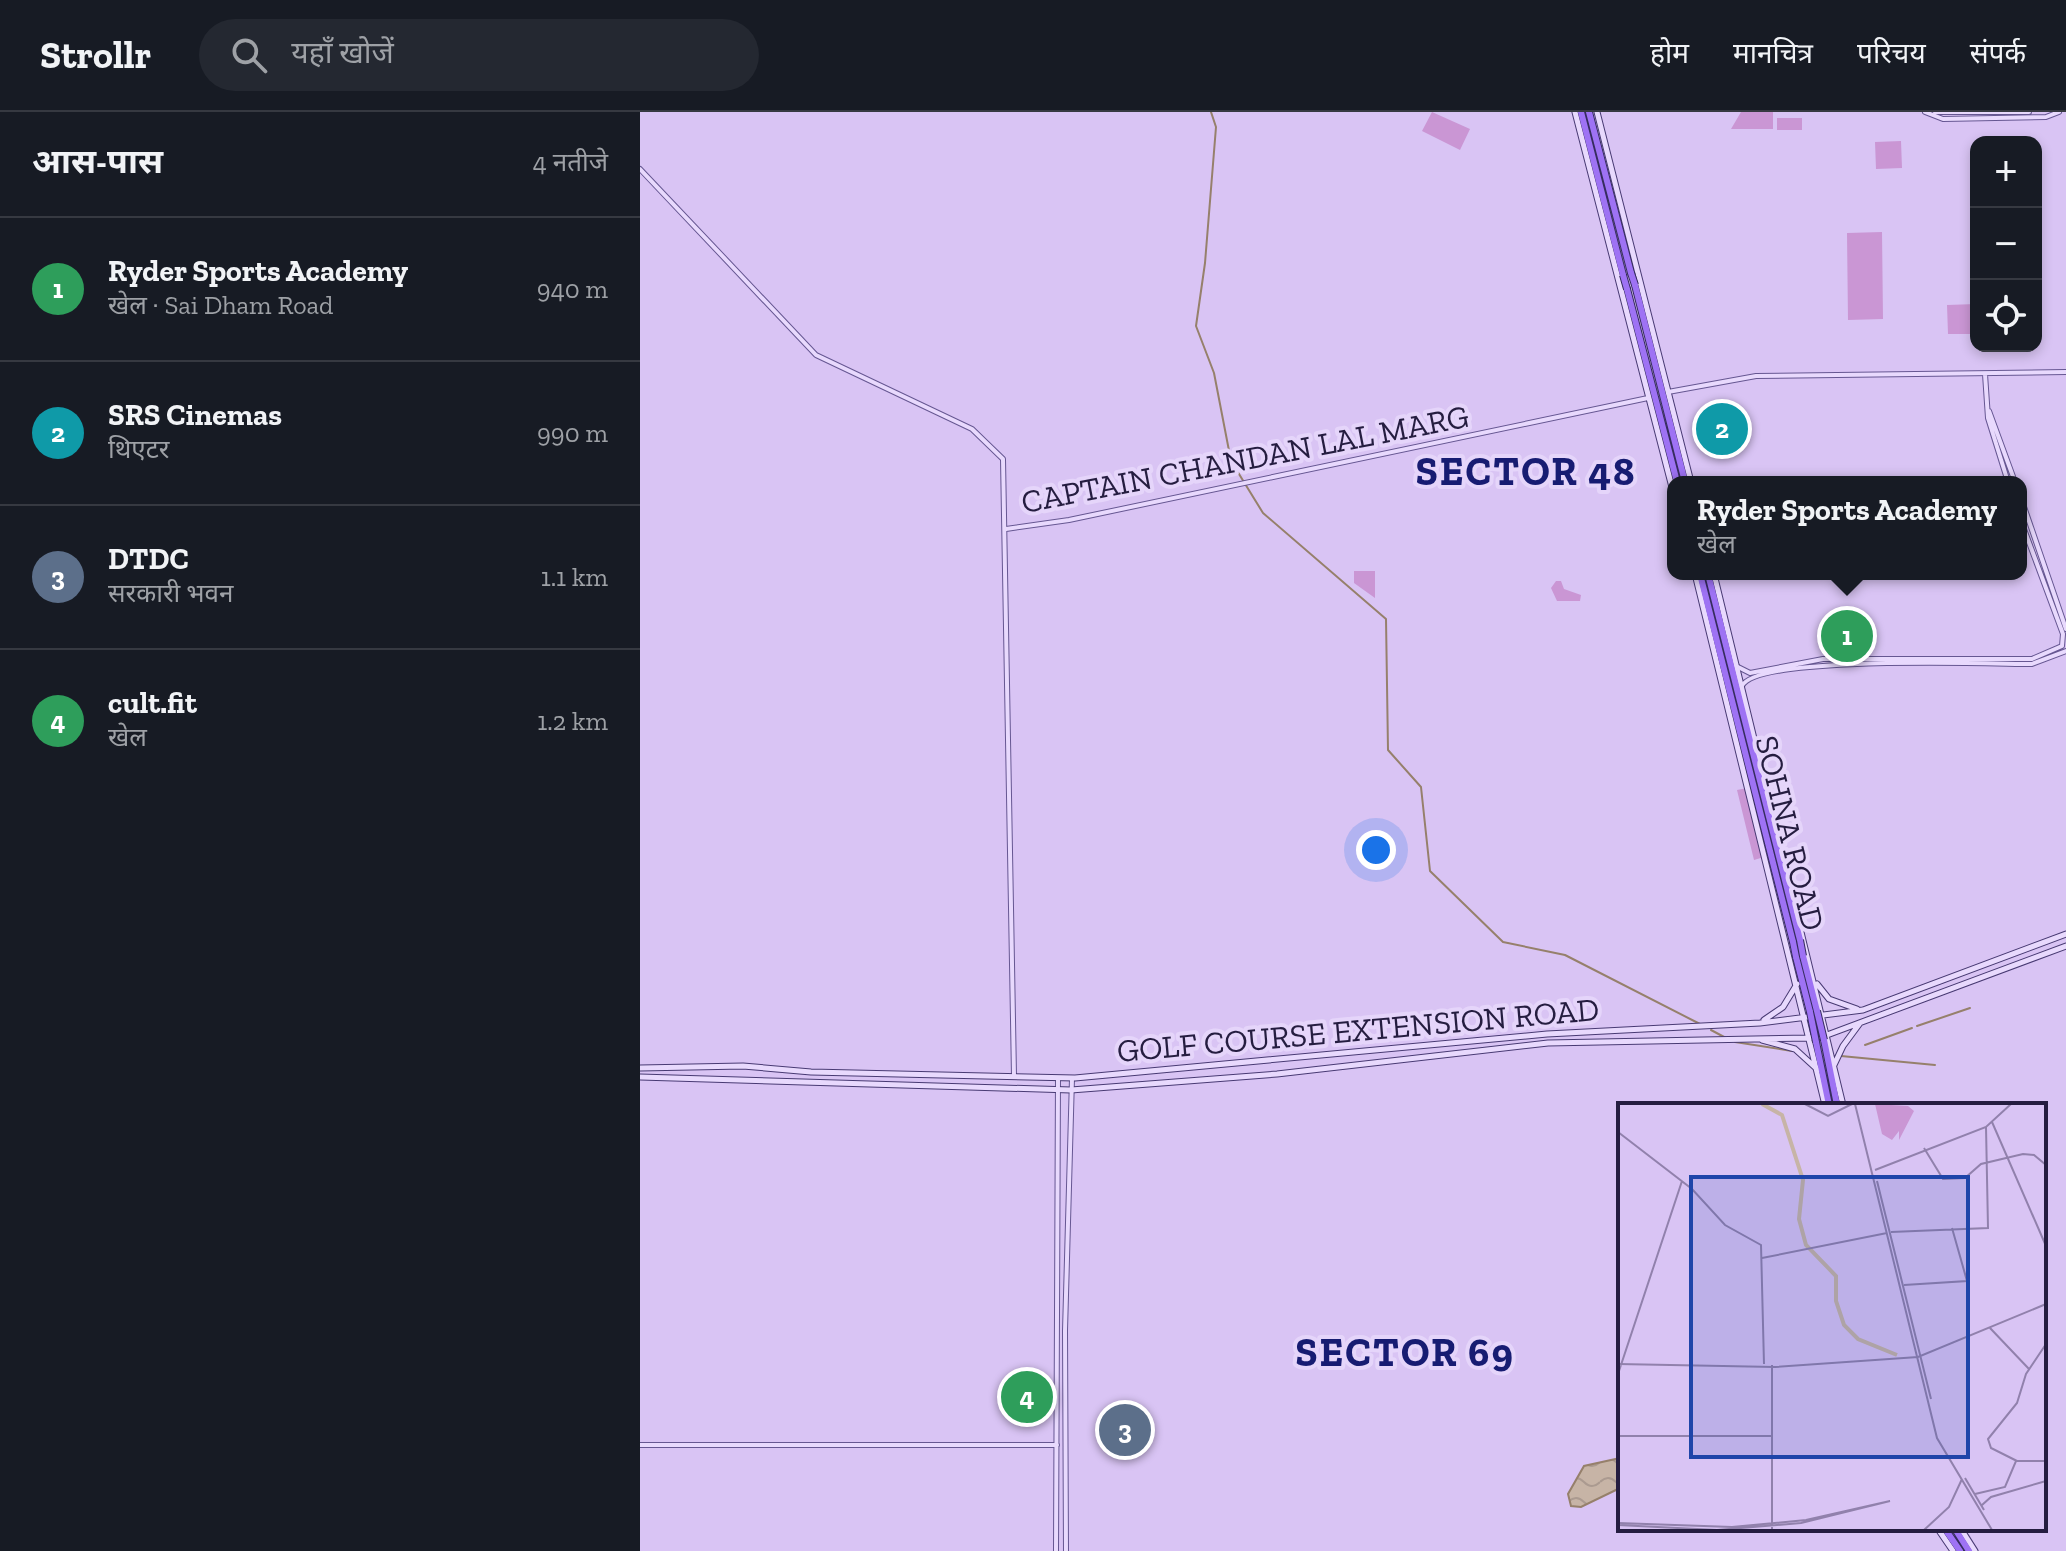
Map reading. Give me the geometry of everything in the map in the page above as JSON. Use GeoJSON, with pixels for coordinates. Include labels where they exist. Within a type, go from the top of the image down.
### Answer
{"type":"FeatureCollection","features":[{"type":"Feature","properties":{"kind":"highway"},"geometry":{"type":"LineString","coordinates":[[1578,112],[1631,278]]}},
{"type":"Feature","properties":{"kind":"highway"},"geometry":{"type":"LineString","coordinates":[[1589,112],[1683,476]]}},
{"type":"Feature","properties":{"kind":"highway"},"geometry":{"type":"LineString","coordinates":[[1631,278],[1624,288],[1675,476]]}},
{"type":"Feature","properties":{"kind":"highway","name":"SOHNA ROAD"},"geometry":{"type":"LineString","coordinates":[[1700,580],[1814,1013],[1827,1103]]}},
{"type":"Feature","properties":{"kind":"highway","name":"SOHNA ROAD"},"geometry":{"type":"LineString","coordinates":[[1712,580],[1796,941]]}},
{"type":"Feature","properties":{"kind":"highway","name":"SOHNA ROAD"},"geometry":{"type":"LineString","coordinates":[[1819,1039],[1839,1103]]}},
{"type":"Feature","properties":{"kind":"highway"},"geometry":{"type":"LineString","coordinates":[[1946,1531],[1960,1551]]}},
{"type":"Feature","properties":{"kind":"highway"},"geometry":{"type":"LineString","coordinates":[[1957,1531],[1972,1551]]}},
{"type":"Feature","properties":{"kind":"main road"},"geometry":{"type":"LineString","coordinates":[[1597,112],[1631,278],[1668,392],[1689,476]]}},
{"type":"Feature","properties":{"kind":"main road"},"geometry":{"type":"LineString","coordinates":[[1631,278],[1624,288],[1669,476]]}},
{"type":"Feature","properties":{"kind":"main road"},"geometry":{"type":"LineString","coordinates":[[1699,580],[1788,950],[1797,984],[1814,1013]]}},
{"type":"Feature","properties":{"kind":"main road"},"geometry":{"type":"LineString","coordinates":[[1713,580],[1738,667],[1807,946],[1814,979],[1819,1071],[1827,1103]]}},
{"type":"Feature","properties":{"kind":"main road","name":"GOLF COURSE EXTENSION ROAD"},"geometry":{"type":"LineString","coordinates":[[640,1068],[743,1066],[811,1072],[1072,1078],[1549,1034],[1760,1023],[1814,1013],[1863,1010],[2066,934]]}},
{"type":"Feature","properties":{"kind":"main road"},"geometry":{"type":"LineString","coordinates":[[1788,950],[1807,946]]}},
{"type":"Feature","properties":{"kind":"main road"},"geometry":{"type":"LineString","coordinates":[[640,1077],[1071,1090],[1277,1074],[1548,1043],[1819,1039],[2066,946]]}},
{"type":"Feature","properties":{"kind":"main road"},"geometry":{"type":"LineString","coordinates":[[1814,979],[1829,999],[1863,1010]]}},
{"type":"Feature","properties":{"kind":"main road"},"geometry":{"type":"LineString","coordinates":[[1760,1023],[1783,1007],[1797,984]]}},
{"type":"Feature","properties":{"kind":"main road"},"geometry":{"type":"LineString","coordinates":[[1834,1066],[1843,1046],[1861,1022]]}},
{"type":"Feature","properties":{"kind":"main road"},"geometry":{"type":"LineString","coordinates":[[1761,1039],[1795,1049],[1819,1071]]}},
{"type":"Feature","properties":{"kind":"main road"},"geometry":{"type":"LineString","coordinates":[[1819,1039],[1834,1066],[1840,1103]]}},
{"type":"Feature","properties":{"kind":"main road"},"geometry":{"type":"LineString","coordinates":[[681,1068],[681,1077]]}},
{"type":"Feature","properties":{"kind":"main road"},"geometry":{"type":"LineString","coordinates":[[1939,1531],[1953,1551]]}},
{"type":"Feature","properties":{"kind":"main road"},"geometry":{"type":"LineString","coordinates":[[1962,1531],[1972,1551]]}},
{"type":"Feature","properties":{"kind":"street"},"geometry":{"type":"LineString","coordinates":[[1925,112],[1943,119],[2043,117],[2059,112]]}},
{"type":"Feature","properties":{"kind":"street"},"geometry":{"type":"LineString","coordinates":[[1935,112],[2029,112]]}},
{"type":"Feature","properties":{"kind":"street","name":"CAPTAIN CHANDAN LAL MARG"},"geometry":{"type":"LineString","coordinates":[[640,169],[816,355],[981,435],[1005,463],[1006,529],[1069,520],[1648,398]]}},
{"type":"Feature","properties":{"kind":"street"},"geometry":{"type":"LineString","coordinates":[[1668,392],[1756,376],[2066,372]]}},
{"type":"Feature","properties":{"kind":"street"},"geometry":{"type":"LineString","coordinates":[[1985,374],[1988,418],[2006,476]]}},
{"type":"Feature","properties":{"kind":"street"},"geometry":{"type":"LineString","coordinates":[[1988,408],[2013,476]]}},
{"type":"Feature","properties":{"kind":"street"},"geometry":{"type":"LineString","coordinates":[[2027,515],[2066,629]]}},
{"type":"Feature","properties":{"kind":"street"},"geometry":{"type":"LineString","coordinates":[[1006,529],[1007,781],[1014,1076]]}},
{"type":"Feature","properties":{"kind":"street"},"geometry":{"type":"LineString","coordinates":[[2027,538],[2066,646]]}},
{"type":"Feature","properties":{"kind":"street"},"geometry":{"type":"LineString","coordinates":[[1738,667],[1750,673],[1823,659],[2032,659],[2066,646]]}},
{"type":"Feature","properties":{"kind":"street"},"geometry":{"type":"LineString","coordinates":[[1742,686],[1751,677],[1807,665],[2032,664],[2066,646]]}},
{"type":"Feature","properties":{"kind":"street"},"geometry":{"type":"LineString","coordinates":[[1056,1551],[1058,1077]]}},
{"type":"Feature","properties":{"kind":"street"},"geometry":{"type":"LineString","coordinates":[[1066,1551],[1068,1435],[1065,1331],[1072,1078]]}},
{"type":"Feature","properties":{"kind":"street"},"geometry":{"type":"LineString","coordinates":[[1057,1435],[1068,1435]]}},
{"type":"Feature","properties":{"kind":"street"},"geometry":{"type":"LineString","coordinates":[[640,1445],[1057,1445]]}},
{"type":"Feature","properties":{"kind":"street"},"geometry":{"type":"LineString","coordinates":[[1057,1454],[1067,1455]]}},
{"type":"Feature","properties":{"kind":"shaded area"},"geometry":{"type":"Polygon","coordinates":[[[1432,112],[1470,129],[1460,150],[1422,131],[1432,112]]]}},
{"type":"Feature","properties":{"kind":"shaded area"},"geometry":{"type":"Polygon","coordinates":[[[1741,112],[1773,112],[1773,129],[1731,129],[1741,112]]]}},
{"type":"Feature","properties":{"kind":"shaded area"},"geometry":{"type":"Polygon","coordinates":[[[1777,118],[1802,118],[1802,130],[1777,130],[1777,118]]]}},
{"type":"Feature","properties":{"kind":"shaded area"},"geometry":{"type":"Polygon","coordinates":[[[1901,141],[1902,168],[1876,169],[1875,142],[1901,141]]]}},
{"type":"Feature","properties":{"kind":"shaded area"},"geometry":{"type":"Polygon","coordinates":[[[1882,232],[1883,319],[1848,320],[1847,233],[1882,232]]]}},
{"type":"Feature","properties":{"kind":"shaded area"},"geometry":{"type":"Polygon","coordinates":[[[1970,304],[1970,334],[1948,334],[1947,305],[1970,304]]]}},
{"type":"Feature","properties":{"kind":"shaded area"},"geometry":{"type":"Polygon","coordinates":[[[1354,571],[1375,571],[1375,598],[1354,583],[1354,571]]]}},
{"type":"Feature","properties":{"kind":"shaded area"},"geometry":{"type":"Polygon","coordinates":[[[1556,581],[1561,581],[1564,589],[1581,595],[1580,601],[1557,601],[1551,588],[1556,581]]]}},
{"type":"Feature","properties":{"kind":"shaded area"},"geometry":{"type":"Polygon","coordinates":[[[1747,788],[1764,857],[1754,860],[1737,790],[1747,788]]]}},
{"type":"Feature","properties":{"kind":"water"},"geometry":{"type":"Polygon","coordinates":[[[1618,1458],[1618,1489],[1581,1507],[1571,1506],[1568,1494],[1584,1466],[1618,1458]]]}},
{"type":"Feature","properties":{"kind":"waterway"},"geometry":{"type":"LineString","coordinates":[[1211,112],[1216,127],[1205,263],[1196,326],[1214,373],[1231,461],[1263,513],[1386,619],[1388,750],[1421,787],[1430,871],[1503,942],[1565,955],[1700,1024]]}},
{"type":"Feature","properties":{"kind":"waterway"},"geometry":{"type":"LineString","coordinates":[[1917,1026],[1970,1008]]}},
{"type":"Feature","properties":{"kind":"waterway"},"geometry":{"type":"LineString","coordinates":[[1865,1045],[1912,1028]]}},
{"type":"Feature","properties":{"kind":"waterway"},"geometry":{"type":"LineString","coordinates":[[1711,1030],[1726,1038]]}},
{"type":"Feature","properties":{"kind":"waterway"},"geometry":{"type":"LineString","coordinates":[[1735,1042],[1792,1051]]}},
{"type":"Feature","properties":{"kind":"waterway"},"geometry":{"type":"LineString","coordinates":[[1841,1056],[1935,1065]]}},
{"type":"Feature","properties":{"kind":"place","name":"SRS Cinemas"},"geometry":{"type":"Point","coordinates":[1722,429]}},
{"type":"Feature","properties":{"kind":"place","name":"Ryder Sports Academy"},"geometry":{"type":"Point","coordinates":[1847,636]}},
{"type":"Feature","properties":{"kind":"place","name":"cult.fit"},"geometry":{"type":"Point","coordinates":[1027,1397]}},
{"type":"Feature","properties":{"kind":"place","name":"DTDC"},"geometry":{"type":"Point","coordinates":[1125,1430]}},
{"type":"Feature","properties":{"kind":"district","name":"SECTOR 48"},"geometry":{"type":"Point","coordinates":[1526,471]}},
{"type":"Feature","properties":{"kind":"district","name":"SECTOR 69"},"geometry":{"type":"Point","coordinates":[1405,1352]}}]}
